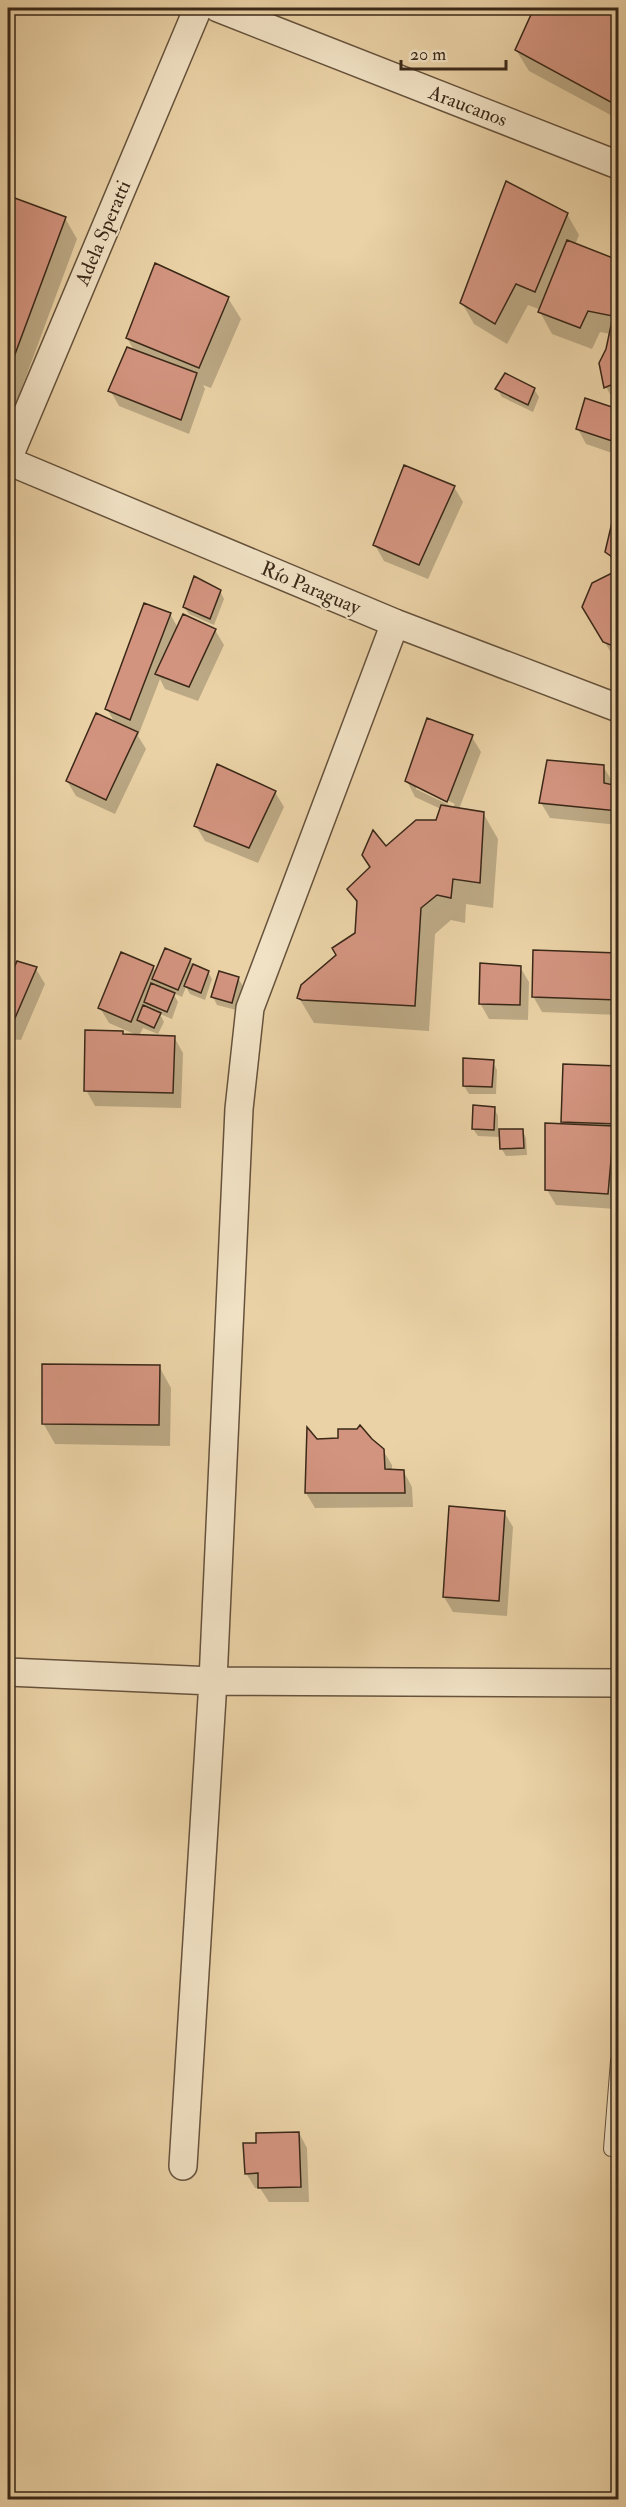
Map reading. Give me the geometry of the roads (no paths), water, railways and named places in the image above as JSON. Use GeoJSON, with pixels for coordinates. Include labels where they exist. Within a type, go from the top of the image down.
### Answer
{"type":"FeatureCollection","features":[{"type":"Feature","properties":{"kind":"street","name":"Adela Speratti"},"geometry":{"type":"LineString","coordinates":[[8,460],[198,8]]}},
{"type":"Feature","properties":{"kind":"street","name":"Araucanos"},"geometry":{"type":"LineString","coordinates":[[218,8],[618,165]]}},
{"type":"Feature","properties":{"kind":"street","name":"Río Paraguay"},"geometry":{"type":"LineString","coordinates":[[8,460],[395,623],[618,708]]}},
{"type":"Feature","properties":{"kind":"street"},"geometry":{"type":"LineString","coordinates":[[183,2166],[213,1681],[239,1109],[250,1008],[395,623]]}},
{"type":"Feature","properties":{"kind":"street"},"geometry":{"type":"LineString","coordinates":[[8,1672],[213,1681],[618,1683]]}},
{"type":"Feature","properties":{"kind":"lane"},"geometry":{"type":"LineString","coordinates":[[611,2149],[618,2061]]}}]}
